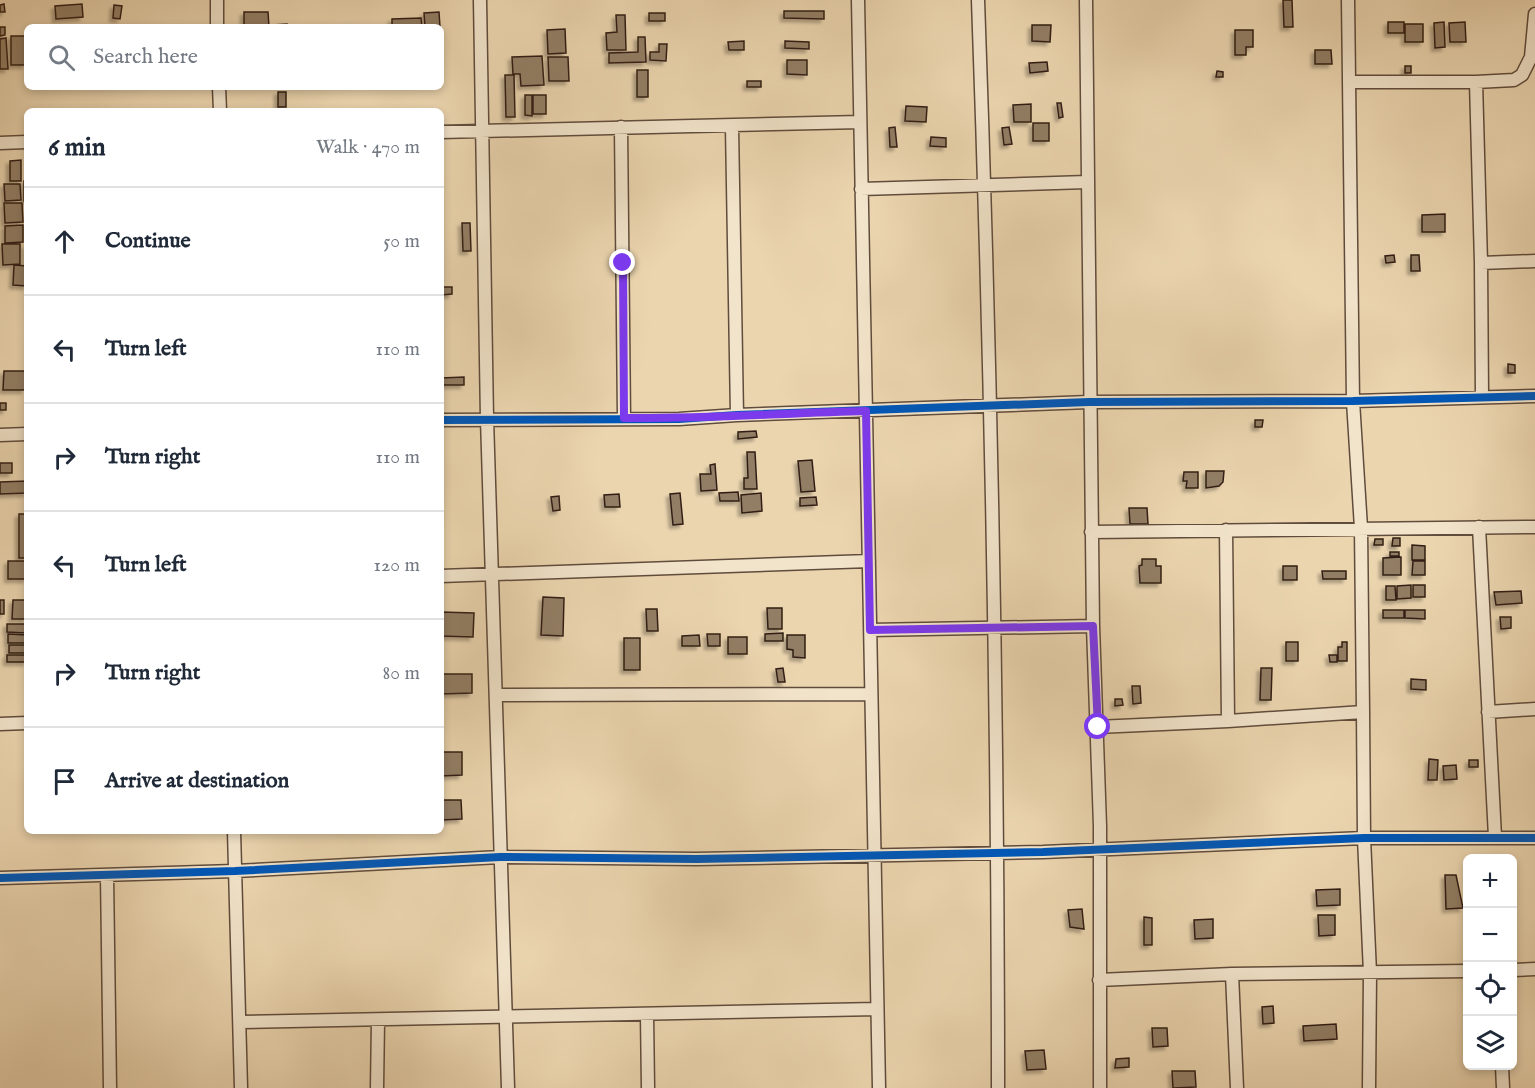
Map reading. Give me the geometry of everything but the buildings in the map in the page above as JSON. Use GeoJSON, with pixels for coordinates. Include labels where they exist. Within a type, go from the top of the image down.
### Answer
{"type":"FeatureCollection","features":[{"type":"Feature","properties":{"kind":"street"},"geometry":{"type":"LineString","coordinates":[[217,0],[218,24]]}},
{"type":"Feature","properties":{"kind":"street"},"geometry":{"type":"LineString","coordinates":[[480,0],[487,419],[508,1088]]}},
{"type":"Feature","properties":{"kind":"street"},"geometry":{"type":"LineString","coordinates":[[858,0],[879,1088]]}},
{"type":"Feature","properties":{"kind":"street"},"geometry":{"type":"LineString","coordinates":[[978,0],[991,405],[998,852],[998,1088]]}},
{"type":"Feature","properties":{"kind":"street"},"geometry":{"type":"LineString","coordinates":[[1086,0],[1091,532],[1100,849],[1098,980],[1100,1088]]}},
{"type":"Feature","properties":{"kind":"street"},"geometry":{"type":"LineString","coordinates":[[1348,0],[1353,401],[1360,528],[1364,838],[1370,973],[1369,1088]]}},
{"type":"Feature","properties":{"kind":"street"},"geometry":{"type":"LineString","coordinates":[[1350,82],[1514,80],[1522,75],[1531,57],[1535,14]]}},
{"type":"Feature","properties":{"kind":"street"},"geometry":{"type":"LineString","coordinates":[[1476,82],[1482,396]]}},
{"type":"Feature","properties":{"kind":"street"},"geometry":{"type":"LineString","coordinates":[[219,90],[220,108]]}},
{"type":"Feature","properties":{"kind":"street"},"geometry":{"type":"LineString","coordinates":[[444,132],[621,127],[732,127],[860,122]]}},
{"type":"Feature","properties":{"kind":"street"},"geometry":{"type":"LineString","coordinates":[[621,127],[624,418]]}},
{"type":"Feature","properties":{"kind":"street"},"geometry":{"type":"LineString","coordinates":[[732,127],[737,415]]}},
{"type":"Feature","properties":{"kind":"street"},"geometry":{"type":"LineString","coordinates":[[0,143],[24,142]]}},
{"type":"Feature","properties":{"kind":"street"},"geometry":{"type":"LineString","coordinates":[[861,189],[1088,182]]}},
{"type":"Feature","properties":{"kind":"street"},"geometry":{"type":"LineString","coordinates":[[1481,263],[1535,261]]}},
{"type":"Feature","properties":{"kind":"street"},"geometry":{"type":"LineString","coordinates":[[444,420],[680,419],[1089,402],[1353,401],[1535,396]]}},
{"type":"Feature","properties":{"kind":"street"},"geometry":{"type":"LineString","coordinates":[[0,435],[24,434]]}},
{"type":"Feature","properties":{"kind":"street"},"geometry":{"type":"LineString","coordinates":[[1479,527],[1495,837]]}},
{"type":"Feature","properties":{"kind":"street"},"geometry":{"type":"LineString","coordinates":[[1091,532],[1535,527]]}},
{"type":"Feature","properties":{"kind":"street"},"geometry":{"type":"LineString","coordinates":[[1226,530],[1228,721]]}},
{"type":"Feature","properties":{"kind":"street"},"geometry":{"type":"LineString","coordinates":[[444,576],[869,561]]}},
{"type":"Feature","properties":{"kind":"street"},"geometry":{"type":"LineString","coordinates":[[870,630],[1093,626]]}},
{"type":"Feature","properties":{"kind":"street"},"geometry":{"type":"LineString","coordinates":[[497,695],[871,694]]}},
{"type":"Feature","properties":{"kind":"street"},"geometry":{"type":"LineString","coordinates":[[1488,712],[1535,709]]}},
{"type":"Feature","properties":{"kind":"street"},"geometry":{"type":"LineString","coordinates":[[1098,727],[1363,712]]}},
{"type":"Feature","properties":{"kind":"street"},"geometry":{"type":"LineString","coordinates":[[0,724],[24,723]]}},
{"type":"Feature","properties":{"kind":"street"},"geometry":{"type":"LineString","coordinates":[[234,834],[241,1088]]}},
{"type":"Feature","properties":{"kind":"street"},"geometry":{"type":"LineString","coordinates":[[0,878],[236,871],[500,856],[696,859],[1100,849],[1364,838],[1535,838]]}},
{"type":"Feature","properties":{"kind":"street"},"geometry":{"type":"LineString","coordinates":[[107,875],[110,1088]]}},
{"type":"Feature","properties":{"kind":"street"},"geometry":{"type":"LineString","coordinates":[[1517,970],[1535,969]]}},
{"type":"Feature","properties":{"kind":"street"},"geometry":{"type":"LineString","coordinates":[[1098,980],[1232,974],[1463,971]]}},
{"type":"Feature","properties":{"kind":"street"},"geometry":{"type":"LineString","coordinates":[[1232,974],[1237,1088]]}},
{"type":"Feature","properties":{"kind":"street"},"geometry":{"type":"LineString","coordinates":[[240,1022],[878,1009]]}},
{"type":"Feature","properties":{"kind":"street"},"geometry":{"type":"LineString","coordinates":[[647,1014],[648,1088]]}},
{"type":"Feature","properties":{"kind":"street"},"geometry":{"type":"LineString","coordinates":[[377,1088],[378,1020]]}},
{"type":"Feature","properties":{"kind":"street"},"geometry":{"type":"LineString","coordinates":[[1502,1070],[1503,1088]]}},
{"type":"Feature","properties":{"kind":"cycle path"},"geometry":{"type":"LineString","coordinates":[[444,420],[679,419],[1089,402],[1353,401],[1535,396]]}},
{"type":"Feature","properties":{"kind":"cycle path"},"geometry":{"type":"LineString","coordinates":[[0,878],[235,871],[500,857],[696,859],[1043,852],[1364,838],[1535,838]]}},
{"type":"Feature","properties":{"kind":"route"},"geometry":{"type":"LineString","coordinates":[[623,263],[624,418],[680,419],[866,411],[870,630],[1093,626],[1098,727]]}}]}
